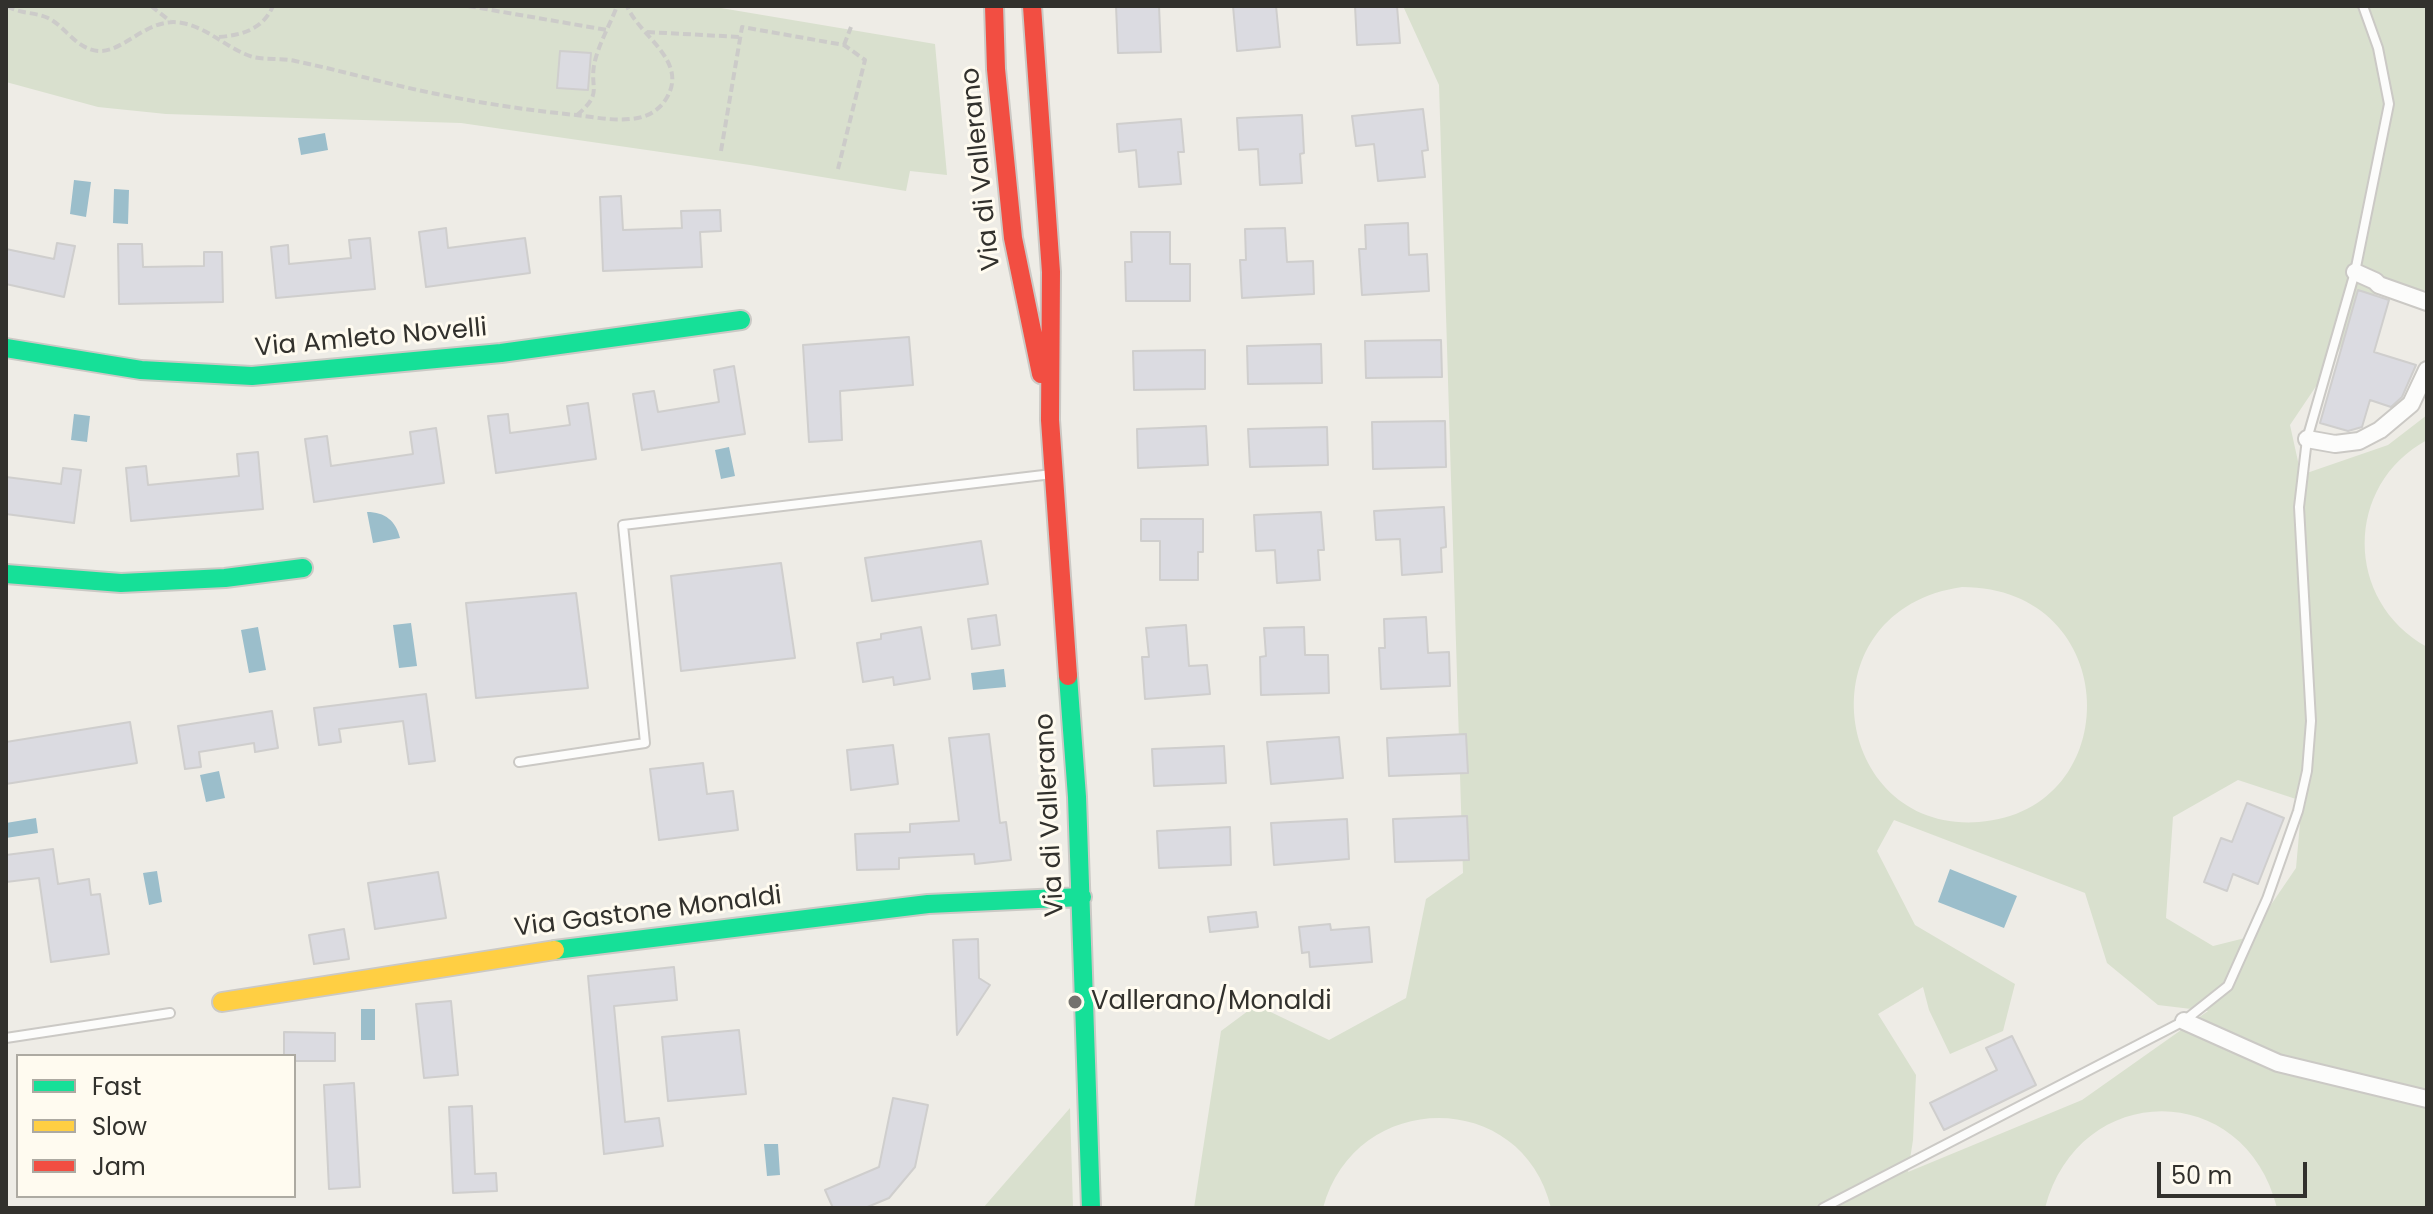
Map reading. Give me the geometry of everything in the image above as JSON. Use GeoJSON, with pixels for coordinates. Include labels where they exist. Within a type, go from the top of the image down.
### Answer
{"type":"FeatureCollection","features":[{"type":"Feature","properties":{"kind":"street","name":"Via di Vallerano"},"geometry":{"type":"LineString","coordinates":[[994,6],[996,69],[1013,238],[1050,420]]}},
{"type":"Feature","properties":{"kind":"street","name":"Via di Vallerano"},"geometry":{"type":"LineString","coordinates":[[1032,6],[1051,272],[1050,420],[1067,633],[1082,897],[1091,1208]]}},
{"type":"Feature","properties":{"kind":"street"},"geometry":{"type":"LineString","coordinates":[[2355,272],[2379,285],[2427,302]]}},
{"type":"Feature","properties":{"kind":"street","name":"Via Amleto Novelli"},"geometry":{"type":"LineString","coordinates":[[6,348],[141,370],[252,376],[501,353],[741,320]]}},
{"type":"Feature","properties":{"kind":"street"},"geometry":{"type":"LineString","coordinates":[[2307,439],[2335,444],[2359,441],[2380,430],[2411,404],[2427,370]]}},
{"type":"Feature","properties":{"kind":"street"},"geometry":{"type":"LineString","coordinates":[[6,574],[121,583],[225,578],[303,568]]}},
{"type":"Feature","properties":{"kind":"street","name":"Via Gastone Monaldi"},"geometry":{"type":"LineString","coordinates":[[222,1002],[514,955],[928,904],[1082,897]]}},
{"type":"Feature","properties":{"kind":"street"},"geometry":{"type":"LineString","coordinates":[[2184,1021],[2278,1063],[2427,1099]]}},
{"type":"Feature","properties":{"kind":"lane"},"geometry":{"type":"LineString","coordinates":[[1823,1208],[2184,1021],[2228,986],[2267,899],[2298,811],[2307,771],[2311,721],[2299,507],[2307,439],[2355,272],[2389,104],[2378,48],[2363,6]]}},
{"type":"Feature","properties":{"kind":"lane"},"geometry":{"type":"LineString","coordinates":[[519,762],[645,743],[623,525],[1055,473]]}},
{"type":"Feature","properties":{"kind":"lane"},"geometry":{"type":"LineString","coordinates":[[6,1038],[170,1013]]}},
{"type":"Feature","properties":{"kind":"path"},"geometry":{"type":"LineString","coordinates":[[7,6],[46,17],[77,42],[97,51],[170,21]]}},
{"type":"Feature","properties":{"kind":"path"},"geometry":{"type":"LineString","coordinates":[[151,6],[170,21],[207,30],[253,57],[292,60],[469,101],[631,119],[653,113],[665,100],[673,84],[669,67],[656,41],[627,6]]}},
{"type":"Feature","properties":{"kind":"path"},"geometry":{"type":"LineString","coordinates":[[217,37],[241,35],[261,25],[273,6]]}},
{"type":"Feature","properties":{"kind":"path"},"geometry":{"type":"LineString","coordinates":[[468,6],[607,30]]}},
{"type":"Feature","properties":{"kind":"path"},"geometry":{"type":"LineString","coordinates":[[577,115],[588,106],[596,88],[594,67],[617,6]]}},
{"type":"Feature","properties":{"kind":"path"},"geometry":{"type":"LineString","coordinates":[[721,151],[742,27],[844,45],[865,60],[838,169]]}},
{"type":"Feature","properties":{"kind":"path"},"geometry":{"type":"LineString","coordinates":[[844,45],[851,27]]}},
{"type":"Feature","properties":{"kind":"path"},"geometry":{"type":"LineString","coordinates":[[647,32],[740,37]]}},
{"type":"Feature","properties":{"kind":"green space"},"geometry":{"type":"Polygon","coordinates":[[[6,6],[709,6],[935,44],[947,175],[910,171],[906,191],[461,123],[166,114],[98,107],[6,82],[6,6]]]}},
{"type":"Feature","properties":{"kind":"green space"},"geometry":{"type":"Polygon","coordinates":[[[1403,6],[2427,6],[2427,290],[2372,295],[2290,425],[2301,475],[2388,445],[2427,415],[2427,440],[2400,460],[2380,485],[2369,513],[2365,543],[2369,573],[2380,602],[2400,627],[2427,647],[2427,1208],[2277,1208],[2259,1166],[2232,1135],[2198,1117],[2162,1111],[2125,1117],[2091,1135],[2063,1166],[2045,1208],[1551,1208],[1534,1168],[1508,1140],[1475,1123],[1438,1118],[1402,1124],[1368,1141],[1341,1169],[1323,1208],[1194,1208],[1221,1031],[1256,1005],[1329,1040],[1406,998],[1426,899],[1463,873],[1439,85],[1403,6]],[[1962,587],[1910,604],[1876,635],[1858,674],[1855,717],[1866,759],[1891,793],[1929,816],[1979,822],[2028,809],[2062,781],[2082,743],[2087,700],[2078,658],[2054,622],[2015,597],[1962,587]],[[2238,780],[2173,817],[2166,918],[2213,946],[2249,937],[2296,868],[2302,801],[2238,780]],[[1894,820],[1877,851],[1915,925],[2015,984],[2003,1031],[1950,1054],[1929,1010],[1923,987],[1878,1014],[1916,1075],[1908,1172],[2082,1100],[2208,1011],[2158,1005],[2107,963],[2085,893],[1894,820]]]}},
{"type":"Feature","properties":{"kind":"green space"},"geometry":{"type":"Polygon","coordinates":[[[1070,1108],[1073,1208],[983,1208],[1070,1108]]]}},
{"type":"Feature","properties":{"kind":"water"},"geometry":{"type":"Polygon","coordinates":[[[325,133],[328,150],[301,155],[298,138],[325,133]]]}},
{"type":"Feature","properties":{"kind":"water"},"geometry":{"type":"Polygon","coordinates":[[[74,180],[91,182],[86,217],[70,214],[74,180]]]}},
{"type":"Feature","properties":{"kind":"water"},"geometry":{"type":"Polygon","coordinates":[[[114,189],[129,190],[128,224],[113,223],[114,189]]]}},
{"type":"Feature","properties":{"kind":"water"},"geometry":{"type":"Polygon","coordinates":[[[74,414],[90,416],[87,442],[71,440],[74,414]]]}},
{"type":"Feature","properties":{"kind":"water"},"geometry":{"type":"Polygon","coordinates":[[[729,447],[735,476],[721,479],[715,450],[729,447]]]}},
{"type":"Feature","properties":{"kind":"water"},"geometry":{"type":"Polygon","coordinates":[[[367,512],[389,519],[400,538],[373,543],[367,512]]]}},
{"type":"Feature","properties":{"kind":"water"},"geometry":{"type":"Polygon","coordinates":[[[411,623],[417,666],[399,668],[393,625],[411,623]]]}},
{"type":"Feature","properties":{"kind":"water"},"geometry":{"type":"Polygon","coordinates":[[[258,627],[266,670],[249,673],[241,630],[258,627]]]}},
{"type":"Feature","properties":{"kind":"water"},"geometry":{"type":"Polygon","coordinates":[[[1004,669],[1006,687],[973,690],[971,673],[1004,669]]]}},
{"type":"Feature","properties":{"kind":"water"},"geometry":{"type":"Polygon","coordinates":[[[219,771],[225,798],[206,802],[200,775],[219,771]]]}},
{"type":"Feature","properties":{"kind":"water"},"geometry":{"type":"Polygon","coordinates":[[[36,818],[38,833],[6,838],[6,823],[36,818]]]}},
{"type":"Feature","properties":{"kind":"water"},"geometry":{"type":"Polygon","coordinates":[[[1950,869],[2017,896],[2004,928],[1938,902],[1950,869]]]}},
{"type":"Feature","properties":{"kind":"water"},"geometry":{"type":"Polygon","coordinates":[[[157,871],[162,902],[149,905],[143,873],[157,871]]]}},
{"type":"Feature","properties":{"kind":"water"},"geometry":{"type":"Polygon","coordinates":[[[361,1009],[375,1009],[375,1040],[361,1040],[361,1009]]]}},
{"type":"Feature","properties":{"kind":"water"},"geometry":{"type":"Polygon","coordinates":[[[764,1144],[778,1144],[780,1175],[767,1176],[764,1144]]]}},
{"type":"Feature","properties":{"kind":"building"},"geometry":{"type":"Polygon","coordinates":[[[1116,6],[1159,6],[1161,52],[1118,53],[1116,6]]]}},
{"type":"Feature","properties":{"kind":"building"},"geometry":{"type":"Polygon","coordinates":[[[1233,6],[1276,6],[1280,47],[1237,51],[1233,6]]]}},
{"type":"Feature","properties":{"kind":"building"},"geometry":{"type":"Polygon","coordinates":[[[1355,6],[1397,6],[1400,43],[1357,45],[1355,6]]]}},
{"type":"Feature","properties":{"kind":"building"},"geometry":{"type":"Polygon","coordinates":[[[560,51],[591,53],[588,90],[557,88],[560,51]]]}},
{"type":"Feature","properties":{"kind":"building"},"geometry":{"type":"Polygon","coordinates":[[[1423,109],[1428,150],[1422,151],[1425,177],[1378,181],[1374,144],[1356,146],[1352,116],[1423,109]]]}},
{"type":"Feature","properties":{"kind":"building"},"geometry":{"type":"Polygon","coordinates":[[[1302,115],[1302,183],[1260,185],[1258,149],[1239,150],[1237,118],[1302,115]]]}},
{"type":"Feature","properties":{"kind":"building"},"geometry":{"type":"Polygon","coordinates":[[[1181,119],[1184,152],[1178,152],[1181,184],[1139,187],[1136,150],[1119,152],[1117,124],[1181,119]]]}},
{"type":"Feature","properties":{"kind":"building"},"geometry":{"type":"Polygon","coordinates":[[[621,196],[623,230],[682,228],[681,211],[720,210],[721,231],[700,232],[702,267],[603,271],[600,197],[621,196]]]}},
{"type":"Feature","properties":{"kind":"building"},"geometry":{"type":"Polygon","coordinates":[[[1408,223],[1409,255],[1427,254],[1429,291],[1362,295],[1359,249],[1366,249],[1365,225],[1408,223]]]}},
{"type":"Feature","properties":{"kind":"building"},"geometry":{"type":"Polygon","coordinates":[[[446,228],[448,248],[525,238],[530,273],[426,287],[419,232],[446,228]]]}},
{"type":"Feature","properties":{"kind":"building"},"geometry":{"type":"Polygon","coordinates":[[[1285,228],[1287,262],[1313,261],[1314,294],[1242,298],[1240,260],[1246,260],[1245,229],[1285,228]]]}},
{"type":"Feature","properties":{"kind":"building"},"geometry":{"type":"Polygon","coordinates":[[[1131,232],[1170,232],[1170,264],[1190,264],[1190,301],[1126,301],[1125,262],[1132,262],[1131,232]]]}},
{"type":"Feature","properties":{"kind":"building"},"geometry":{"type":"Polygon","coordinates":[[[370,238],[375,289],[276,298],[271,247],[288,245],[289,264],[351,258],[349,240],[370,238]]]}},
{"type":"Feature","properties":{"kind":"building"},"geometry":{"type":"Polygon","coordinates":[[[57,243],[75,246],[64,297],[6,284],[6,249],[54,259],[57,243]]]}},
{"type":"Feature","properties":{"kind":"building"},"geometry":{"type":"Polygon","coordinates":[[[118,244],[142,244],[143,267],[204,266],[204,252],[222,252],[223,302],[119,304],[118,244]]]}},
{"type":"Feature","properties":{"kind":"building"},"geometry":{"type":"Polygon","coordinates":[[[2358,290],[2389,300],[2374,352],[2416,365],[2402,397],[2391,407],[2370,400],[2362,427],[2348,431],[2320,423],[2358,290]]]}},
{"type":"Feature","properties":{"kind":"building"},"geometry":{"type":"Polygon","coordinates":[[[909,337],[913,385],[840,391],[842,440],[809,442],[803,345],[909,337]]]}},
{"type":"Feature","properties":{"kind":"building"},"geometry":{"type":"Polygon","coordinates":[[[1441,340],[1442,377],[1366,378],[1365,341],[1441,340]]]}},
{"type":"Feature","properties":{"kind":"building"},"geometry":{"type":"Polygon","coordinates":[[[1321,344],[1322,383],[1248,384],[1247,346],[1321,344]]]}},
{"type":"Feature","properties":{"kind":"building"},"geometry":{"type":"Polygon","coordinates":[[[1205,350],[1205,389],[1134,390],[1133,351],[1205,350]]]}},
{"type":"Feature","properties":{"kind":"building"},"geometry":{"type":"Polygon","coordinates":[[[734,366],[745,434],[642,450],[633,394],[654,391],[658,412],[719,402],[714,370],[734,366]]]}},
{"type":"Feature","properties":{"kind":"building"},"geometry":{"type":"Polygon","coordinates":[[[588,403],[596,459],[496,473],[488,416],[508,414],[510,433],[570,425],[567,406],[588,403]]]}},
{"type":"Feature","properties":{"kind":"building"},"geometry":{"type":"Polygon","coordinates":[[[1445,421],[1446,467],[1373,469],[1372,422],[1445,421]]]}},
{"type":"Feature","properties":{"kind":"building"},"geometry":{"type":"Polygon","coordinates":[[[1206,426],[1208,465],[1138,468],[1137,429],[1206,426]]]}},
{"type":"Feature","properties":{"kind":"building"},"geometry":{"type":"Polygon","coordinates":[[[1327,427],[1328,465],[1250,467],[1248,429],[1327,427]]]}},
{"type":"Feature","properties":{"kind":"building"},"geometry":{"type":"Polygon","coordinates":[[[436,428],[444,483],[314,502],[305,439],[327,436],[331,466],[413,454],[410,432],[436,428]]]}},
{"type":"Feature","properties":{"kind":"building"},"geometry":{"type":"Polygon","coordinates":[[[258,452],[263,509],[131,521],[126,468],[146,466],[148,485],[239,476],[237,454],[258,452]]]}},
{"type":"Feature","properties":{"kind":"building"},"geometry":{"type":"Polygon","coordinates":[[[63,468],[81,470],[74,523],[6,514],[6,477],[61,484],[63,468]]]}},
{"type":"Feature","properties":{"kind":"building"},"geometry":{"type":"Polygon","coordinates":[[[1444,507],[1446,547],[1441,548],[1442,572],[1402,575],[1400,539],[1376,540],[1374,511],[1444,507]]]}},
{"type":"Feature","properties":{"kind":"building"},"geometry":{"type":"Polygon","coordinates":[[[1321,512],[1324,550],[1318,550],[1320,580],[1277,583],[1275,550],[1256,551],[1254,515],[1321,512]]]}},
{"type":"Feature","properties":{"kind":"building"},"geometry":{"type":"Polygon","coordinates":[[[1141,519],[1203,519],[1203,552],[1198,552],[1198,580],[1160,580],[1160,541],[1141,541],[1141,519]]]}},
{"type":"Feature","properties":{"kind":"building"},"geometry":{"type":"Polygon","coordinates":[[[981,541],[988,584],[872,601],[865,558],[981,541]]]}},
{"type":"Feature","properties":{"kind":"building"},"geometry":{"type":"Polygon","coordinates":[[[781,563],[795,658],[681,671],[671,576],[781,563]]]}},
{"type":"Feature","properties":{"kind":"building"},"geometry":{"type":"Polygon","coordinates":[[[576,593],[588,688],[476,698],[466,603],[576,593]]]}},
{"type":"Feature","properties":{"kind":"building"},"geometry":{"type":"Polygon","coordinates":[[[996,615],[1000,645],[972,649],[968,619],[996,615]]]}},
{"type":"Feature","properties":{"kind":"building"},"geometry":{"type":"Polygon","coordinates":[[[1426,617],[1428,653],[1449,652],[1450,686],[1381,689],[1379,648],[1385,648],[1384,619],[1426,617]]]}},
{"type":"Feature","properties":{"kind":"building"},"geometry":{"type":"Polygon","coordinates":[[[1186,625],[1189,666],[1207,665],[1210,694],[1145,699],[1142,657],[1149,657],[1146,628],[1186,625]]]}},
{"type":"Feature","properties":{"kind":"building"},"geometry":{"type":"Polygon","coordinates":[[[921,627],[930,679],[894,685],[893,677],[863,682],[857,643],[881,639],[881,634],[921,627]]]}},
{"type":"Feature","properties":{"kind":"building"},"geometry":{"type":"Polygon","coordinates":[[[1304,627],[1305,655],[1328,655],[1329,693],[1261,695],[1260,657],[1266,656],[1264,628],[1304,627]]]}},
{"type":"Feature","properties":{"kind":"building"},"geometry":{"type":"Polygon","coordinates":[[[426,694],[435,761],[409,764],[403,721],[339,729],[341,742],[319,745],[314,708],[426,694]]]}},
{"type":"Feature","properties":{"kind":"building"},"geometry":{"type":"Polygon","coordinates":[[[272,711],[278,748],[255,752],[254,743],[199,752],[201,767],[185,769],[178,726],[272,711]]]}},
{"type":"Feature","properties":{"kind":"building"},"geometry":{"type":"Polygon","coordinates":[[[130,722],[137,763],[6,784],[6,742],[130,722]]]}},
{"type":"Feature","properties":{"kind":"building"},"geometry":{"type":"Polygon","coordinates":[[[989,734],[1000,823],[1006,822],[1011,860],[975,864],[974,854],[899,858],[899,869],[857,870],[855,834],[910,832],[910,824],[959,821],[949,738],[989,734]]]}},
{"type":"Feature","properties":{"kind":"building"},"geometry":{"type":"Polygon","coordinates":[[[1466,734],[1468,773],[1389,776],[1387,738],[1466,734]]]}},
{"type":"Feature","properties":{"kind":"building"},"geometry":{"type":"Polygon","coordinates":[[[1339,737],[1343,778],[1271,784],[1267,742],[1339,737]]]}},
{"type":"Feature","properties":{"kind":"building"},"geometry":{"type":"Polygon","coordinates":[[[893,745],[898,784],[851,790],[847,750],[893,745]]]}},
{"type":"Feature","properties":{"kind":"building"},"geometry":{"type":"Polygon","coordinates":[[[1224,746],[1226,783],[1154,786],[1152,749],[1224,746]]]}},
{"type":"Feature","properties":{"kind":"building"},"geometry":{"type":"Polygon","coordinates":[[[703,763],[707,794],[733,791],[738,830],[659,840],[650,769],[703,763]]]}},
{"type":"Feature","properties":{"kind":"building"},"geometry":{"type":"Polygon","coordinates":[[[2247,803],[2284,818],[2258,884],[2233,874],[2227,891],[2204,882],[2221,838],[2232,842],[2247,803]]]}},
{"type":"Feature","properties":{"kind":"building"},"geometry":{"type":"Polygon","coordinates":[[[1467,816],[1469,860],[1395,862],[1393,819],[1467,816]]]}},
{"type":"Feature","properties":{"kind":"building"},"geometry":{"type":"Polygon","coordinates":[[[1347,819],[1349,859],[1274,865],[1271,823],[1347,819]]]}},
{"type":"Feature","properties":{"kind":"building"},"geometry":{"type":"Polygon","coordinates":[[[1230,827],[1231,865],[1159,868],[1157,831],[1230,827]]]}},
{"type":"Feature","properties":{"kind":"building"},"geometry":{"type":"Polygon","coordinates":[[[53,849],[58,884],[89,879],[91,895],[100,894],[109,954],[51,962],[39,878],[6,882],[6,855],[53,849]]]}},
{"type":"Feature","properties":{"kind":"building"},"geometry":{"type":"Polygon","coordinates":[[[438,872],[446,918],[375,929],[368,883],[438,872]]]}},
{"type":"Feature","properties":{"kind":"building"},"geometry":{"type":"Polygon","coordinates":[[[1256,912],[1258,927],[1210,932],[1208,917],[1256,912]]]}},
{"type":"Feature","properties":{"kind":"building"},"geometry":{"type":"Polygon","coordinates":[[[1330,924],[1331,930],[1369,927],[1372,962],[1310,967],[1309,952],[1302,953],[1299,927],[1330,924]]]}},
{"type":"Feature","properties":{"kind":"building"},"geometry":{"type":"Polygon","coordinates":[[[344,929],[349,959],[314,964],[309,935],[344,929]]]}},
{"type":"Feature","properties":{"kind":"building"},"geometry":{"type":"Polygon","coordinates":[[[978,939],[979,978],[990,985],[957,1035],[953,940],[978,939]]]}},
{"type":"Feature","properties":{"kind":"building"},"geometry":{"type":"Polygon","coordinates":[[[674,967],[677,1000],[614,1006],[625,1122],[659,1118],[663,1146],[604,1154],[588,976],[674,967]]]}},
{"type":"Feature","properties":{"kind":"building"},"geometry":{"type":"Polygon","coordinates":[[[451,1001],[458,1075],[424,1078],[416,1004],[451,1001]]]}},
{"type":"Feature","properties":{"kind":"building"},"geometry":{"type":"Polygon","coordinates":[[[739,1030],[746,1094],[668,1101],[662,1037],[739,1030]]]}},
{"type":"Feature","properties":{"kind":"building"},"geometry":{"type":"Polygon","coordinates":[[[284,1032],[335,1033],[335,1061],[296,1061],[296,1054],[284,1054],[284,1032]]]}},
{"type":"Feature","properties":{"kind":"building"},"geometry":{"type":"Polygon","coordinates":[[[2012,1036],[2036,1085],[1944,1130],[1930,1103],[1997,1070],[1986,1048],[2012,1036]]]}},
{"type":"Feature","properties":{"kind":"building"},"geometry":{"type":"Polygon","coordinates":[[[354,1083],[360,1187],[329,1189],[324,1085],[354,1083]]]}},
{"type":"Feature","properties":{"kind":"building"},"geometry":{"type":"Polygon","coordinates":[[[893,1098],[928,1105],[915,1167],[889,1198],[865,1208],[833,1208],[825,1190],[879,1167],[893,1098]]]}},
{"type":"Feature","properties":{"kind":"building"},"geometry":{"type":"Polygon","coordinates":[[[472,1106],[475,1174],[496,1173],[497,1191],[453,1193],[449,1107],[472,1106]]]}},
{"type":"Feature","properties":{"kind":"traffic: fast"},"geometry":{"type":"LineString","coordinates":[[6,348],[141,370],[252,376],[501,353],[741,320]]}},
{"type":"Feature","properties":{"kind":"traffic: fast"},"geometry":{"type":"LineString","coordinates":[[6,574],[121,583],[225,578],[303,568]]}},
{"type":"Feature","properties":{"kind":"traffic: fast"},"geometry":{"type":"LineString","coordinates":[[1068,676],[1077,797],[1091,1208]]}},
{"type":"Feature","properties":{"kind":"traffic: fast"},"geometry":{"type":"LineString","coordinates":[[555,950],[928,904],[1082,897]]}},
{"type":"Feature","properties":{"kind":"traffic: slow"},"geometry":{"type":"LineString","coordinates":[[222,1002],[555,950]]}},
{"type":"Feature","properties":{"kind":"traffic: jam"},"geometry":{"type":"LineString","coordinates":[[994,6],[996,69],[1013,238],[1041,374]]}},
{"type":"Feature","properties":{"kind":"traffic: jam"},"geometry":{"type":"LineString","coordinates":[[1032,6],[1051,272],[1050,420],[1068,676]]}},
{"type":"Feature","properties":{"kind":"place","name":"Vallerano/Monaldi"},"geometry":{"type":"Point","coordinates":[1075,1002]}}]}
